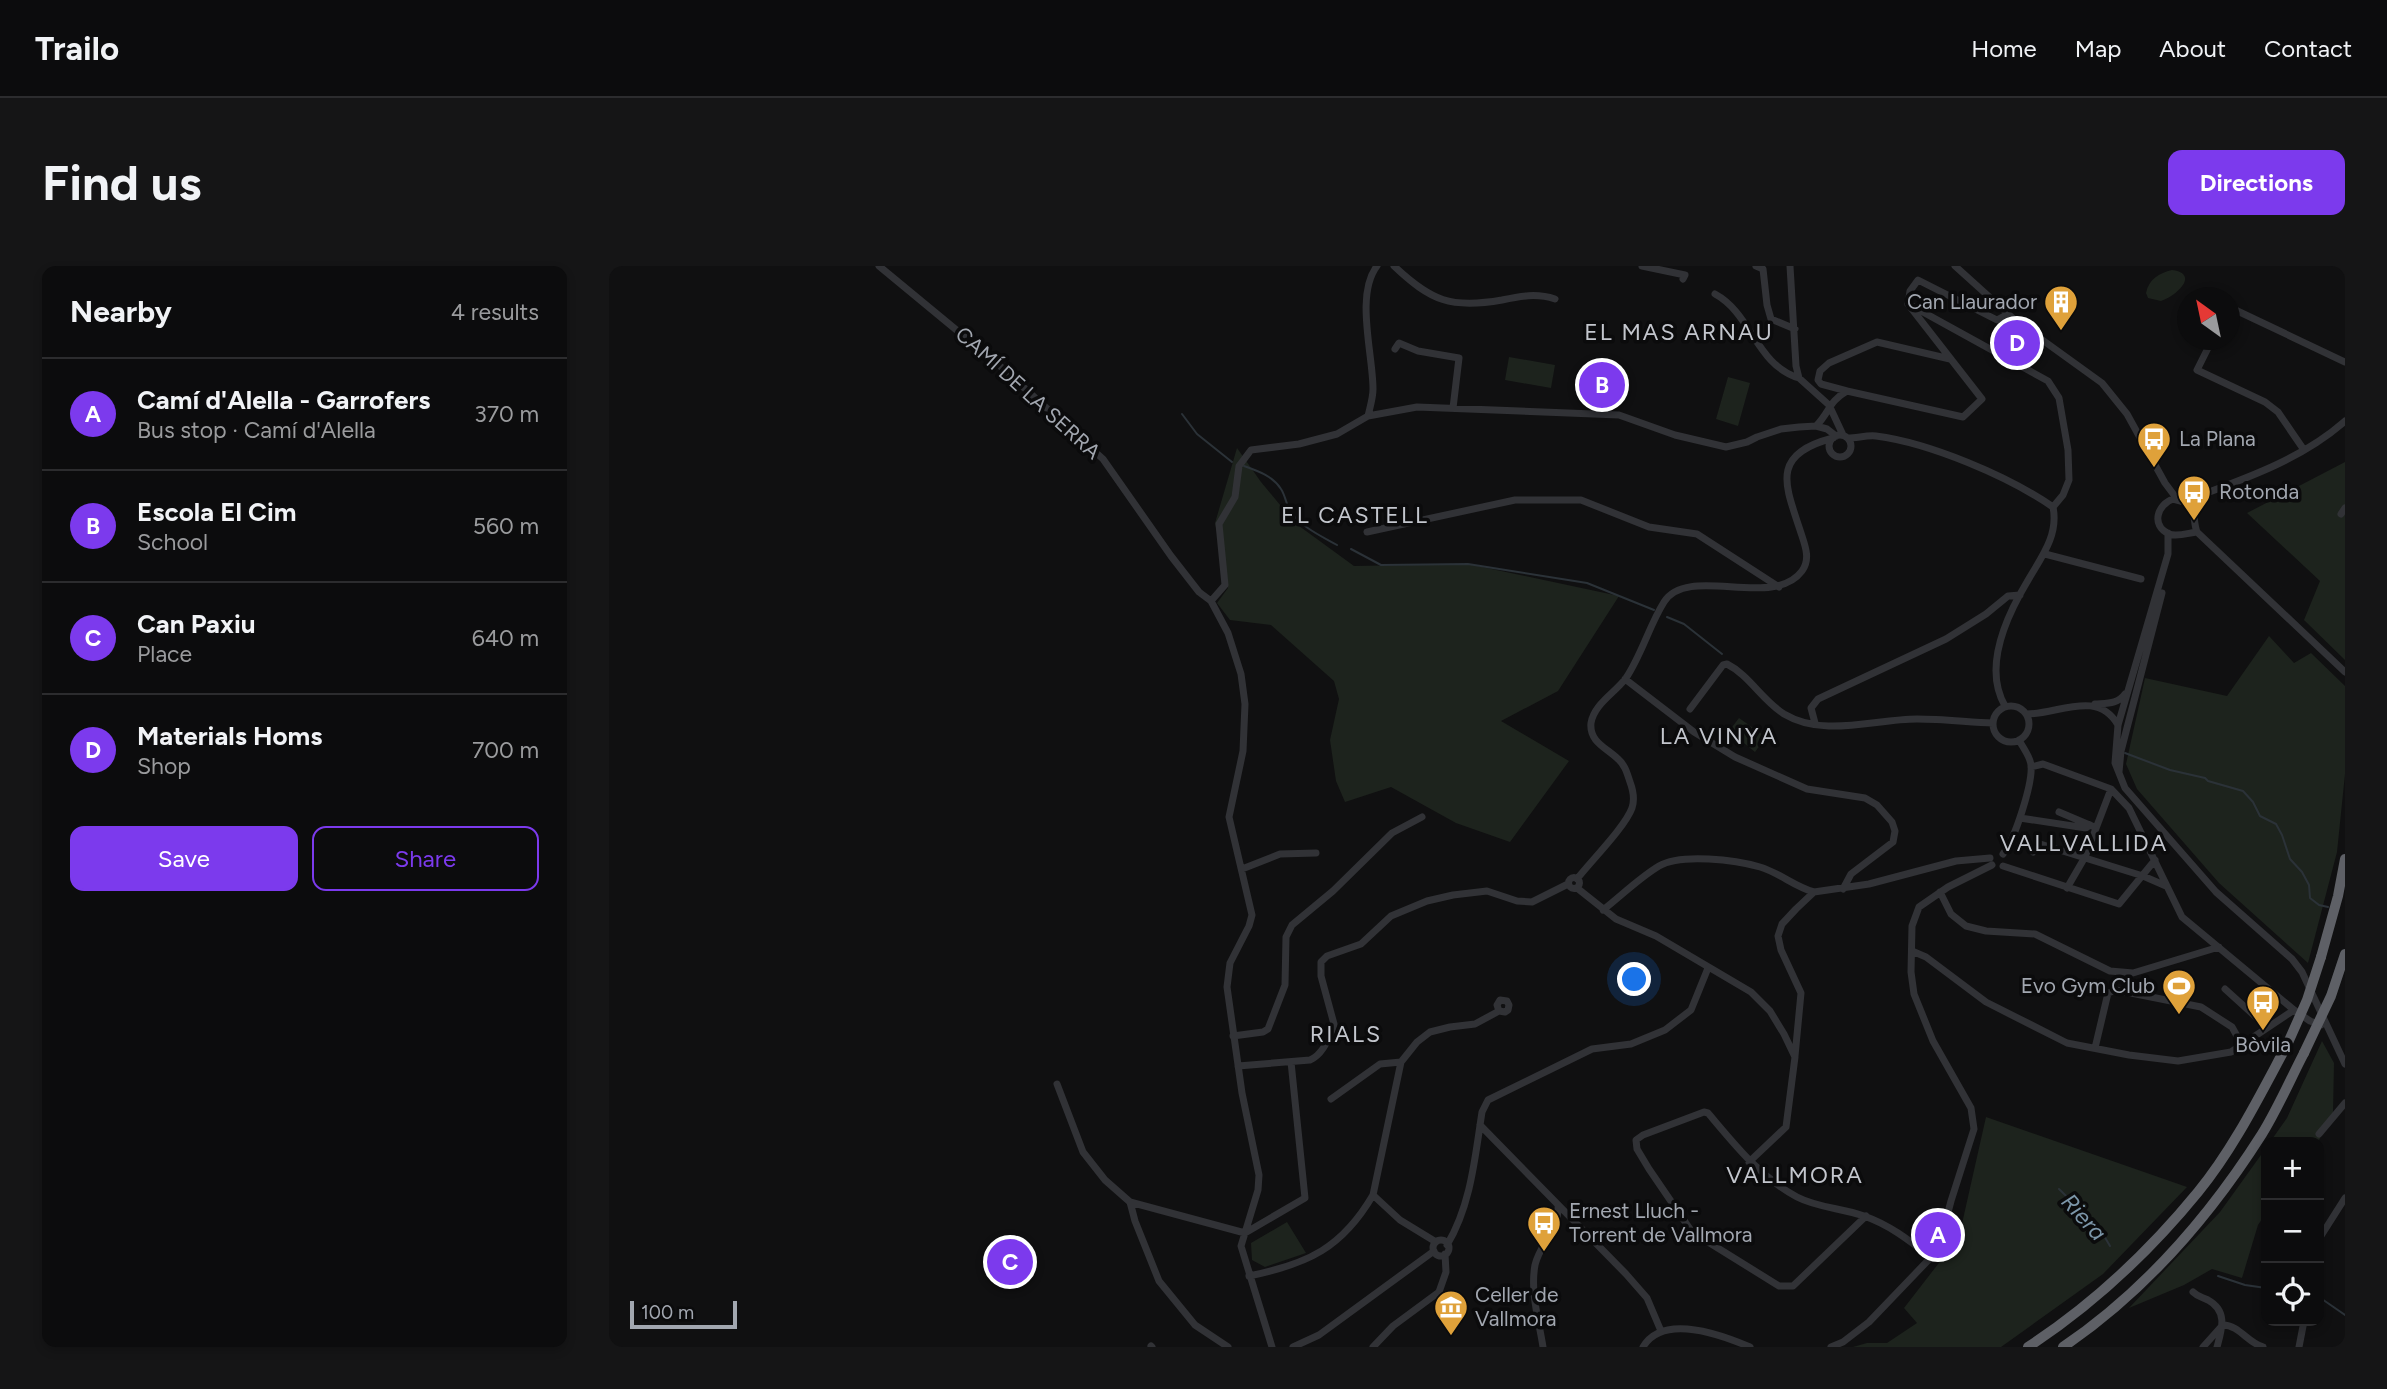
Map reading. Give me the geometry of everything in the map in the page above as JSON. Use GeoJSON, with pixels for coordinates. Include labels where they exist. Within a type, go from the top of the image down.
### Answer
{"type":"FeatureCollection","features":[{"type":"Feature","properties":{"kind":"highway"},"geometry":{"type":"LineString","coordinates":[[2028,1347],[2065,1323],[2129,1268],[2199,1191],[2250,1115],[2307,1000],[2338,896],[2345,859]]}},
{"type":"Feature","properties":{"kind":"highway"},"geometry":{"type":"LineString","coordinates":[[2063,1347],[2144,1282],[2215,1203],[2263,1132],[2304,1054],[2331,996],[2345,954]]}},
{"type":"Feature","properties":{"kind":"street","name":"CAMÍ DE LA SERRA"},"geometry":{"type":"LineString","coordinates":[[879,266],[1000,366],[1103,459],[1171,556],[1199,592],[1212,601],[1228,633],[1241,674],[1245,704],[1243,751],[1229,817],[1252,915],[1234,953],[1227,987],[1238,1066],[1259,1175],[1258,1190],[1241,1246],[1272,1347]]}},
{"type":"Feature","properties":{"kind":"street"},"geometry":{"type":"LineString","coordinates":[[1369,416],[1373,391],[1366,300],[1369,276],[1377,266]]}},
{"type":"Feature","properties":{"kind":"street"},"geometry":{"type":"LineString","coordinates":[[1394,266],[1412,283],[1454,304],[1542,295],[1555,299]]}},
{"type":"Feature","properties":{"kind":"street"},"geometry":{"type":"LineString","coordinates":[[1642,266],[1685,275],[1683,279]]}},
{"type":"Feature","properties":{"kind":"street"},"geometry":{"type":"LineString","coordinates":[[1756,266],[1763,269],[1771,319],[1795,329]]}},
{"type":"Feature","properties":{"kind":"street"},"geometry":{"type":"LineString","coordinates":[[1790,266],[1799,378]]}},
{"type":"Feature","properties":{"kind":"street"},"geometry":{"type":"LineString","coordinates":[[1955,266],[2008,314],[2102,383],[2127,414],[2165,483],[2177,499]]}},
{"type":"Feature","properties":{"kind":"street"},"geometry":{"type":"LineString","coordinates":[[1951,360],[1877,342],[1829,363],[1820,371],[1818,380],[1821,384],[1847,391],[1963,417],[1982,398],[1908,304],[1910,291],[1918,280],[1997,320],[2008,314]]}},
{"type":"Feature","properties":{"kind":"street"},"geometry":{"type":"LineString","coordinates":[[1715,294],[1727,301],[1743,319],[1762,351],[1774,364],[1785,373],[1799,378],[1829,405],[1849,453],[1843,457],[1835,456],[1830,450],[1812,445]]}},
{"type":"Feature","properties":{"kind":"street"},"geometry":{"type":"LineString","coordinates":[[1908,304],[2047,381],[2053,389],[2059,398],[2068,450],[2069,480],[2063,495],[2053,507]]}},
{"type":"Feature","properties":{"kind":"street"},"geometry":{"type":"LineString","coordinates":[[2240,312],[2345,362]]}},
{"type":"Feature","properties":{"kind":"street"},"geometry":{"type":"LineString","coordinates":[[1395,349],[1399,343],[1418,351],[1459,358],[1453,408]]}},
{"type":"Feature","properties":{"kind":"street"},"geometry":{"type":"LineString","coordinates":[[2207,350],[2197,370],[2265,402],[2278,412],[2304,450]]}},
{"type":"Feature","properties":{"kind":"street"},"geometry":{"type":"LineString","coordinates":[[1822,441],[1820,427],[1829,405],[1847,391]]}},
{"type":"Feature","properties":{"kind":"street"},"geometry":{"type":"LineString","coordinates":[[1212,601],[1225,585],[1219,524],[1235,497],[1239,466],[1251,450],[1299,444],[1338,434],[1369,416],[1417,407],[1619,415],[1675,435],[1726,447],[1747,443],[1781,429],[1820,427],[1842,439]]}},
{"type":"Feature","properties":{"kind":"street"},"geometry":{"type":"LineString","coordinates":[[2188,503],[2304,450],[2345,421]]}},
{"type":"Feature","properties":{"kind":"street"},"geometry":{"type":"LineString","coordinates":[[1238,1066],[1315,1058],[1333,1029],[1334,1021],[1321,976],[1320,968],[1324,958],[1354,948],[1391,916],[1427,901],[1462,893],[1487,891],[1517,901],[1532,902],[1568,884],[1571,888],[1577,883],[1628,816],[1633,802],[1632,788],[1624,766],[1593,736],[1591,730],[1594,712],[1625,678],[1670,593],[1697,586],[1779,587],[1801,572],[1808,555],[1791,501],[1787,476],[1789,464],[1803,448],[1822,441],[1873,436],[1939,453],[2002,477],[2053,507],[2055,518],[2045,554],[2008,620],[1995,663],[1998,692],[2005,706]]}},
{"type":"Feature","properties":{"kind":"street"},"geometry":{"type":"LineString","coordinates":[[1830,450],[1830,444],[1842,439]]}},
{"type":"Feature","properties":{"kind":"street"},"geometry":{"type":"LineString","coordinates":[[2165,483],[2167,501]]}},
{"type":"Feature","properties":{"kind":"street"},"geometry":{"type":"LineString","coordinates":[[2193,511],[2204,494]]}},
{"type":"Feature","properties":{"kind":"street"},"geometry":{"type":"LineString","coordinates":[[1367,533],[1515,500],[1581,499],[1649,527],[1697,534],[1779,587]]}},
{"type":"Feature","properties":{"kind":"street"},"geometry":{"type":"LineString","coordinates":[[2197,532],[2168,533],[2160,525],[2159,510],[2167,501],[2177,499],[2188,503],[2193,511],[2197,532],[2345,673]]}},
{"type":"Feature","properties":{"kind":"street"},"geometry":{"type":"LineString","coordinates":[[2121,751],[2173,548],[2193,522]]}},
{"type":"Feature","properties":{"kind":"street"},"geometry":{"type":"LineString","coordinates":[[2168,533],[2168,554],[2118,725],[2115,764],[2125,788],[2215,892],[2292,959],[2302,972],[2345,1064]]}},
{"type":"Feature","properties":{"kind":"street"},"geometry":{"type":"LineString","coordinates":[[2045,554],[2141,579]]}},
{"type":"Feature","properties":{"kind":"street"},"geometry":{"type":"LineString","coordinates":[[1815,723],[1811,708],[1818,699],[1946,639],[1986,614],[2008,596],[2020,595]]}},
{"type":"Feature","properties":{"kind":"street"},"geometry":{"type":"LineString","coordinates":[[2082,705],[2110,713],[2123,710],[2130,705],[2140,667],[2144,662]]}},
{"type":"Feature","properties":{"kind":"street"},"geometry":{"type":"LineString","coordinates":[[1690,709],[1723,665],[1727,664],[1736,668],[1759,693],[1783,713],[1815,723],[1861,725],[1918,719],[1993,723]]}},
{"type":"Feature","properties":{"kind":"street"},"geometry":{"type":"LineString","coordinates":[[1625,678],[1694,732],[1735,757],[1807,789],[1865,798],[1886,812],[1895,831],[1893,842],[1851,874],[1843,889]]}},
{"type":"Feature","properties":{"kind":"street"},"geometry":{"type":"LineString","coordinates":[[2027,714],[2112,702],[2124,696],[2132,681]]}},
{"type":"Feature","properties":{"kind":"street"},"geometry":{"type":"LineString","coordinates":[[2112,702],[2126,715],[2119,775]]}},
{"type":"Feature","properties":{"kind":"street"},"geometry":{"type":"LineString","coordinates":[[2005,706],[2017,706],[2027,714],[2029,730],[2019,740],[2011,742],[2000,738],[1994,729],[1996,713],[2005,706]]}},
{"type":"Feature","properties":{"kind":"street"},"geometry":{"type":"LineString","coordinates":[[2110,713],[2118,725]]}},
{"type":"Feature","properties":{"kind":"street"},"geometry":{"type":"LineString","coordinates":[[2003,854],[2011,844],[2020,818],[2031,767],[2019,740]]}},
{"type":"Feature","properties":{"kind":"street"},"geometry":{"type":"LineString","coordinates":[[2031,767],[2043,764],[2111,789],[2129,808],[2182,917],[2294,1010],[2310,1021],[2327,1026]]}},
{"type":"Feature","properties":{"kind":"street"},"geometry":{"type":"LineString","coordinates":[[2067,888],[2085,857],[2093,827],[2111,789]]}},
{"type":"Feature","properties":{"kind":"street"},"geometry":{"type":"LineString","coordinates":[[2059,812],[2093,827]]}},
{"type":"Feature","properties":{"kind":"street"},"geometry":{"type":"LineString","coordinates":[[2063,825],[2068,816]]}},
{"type":"Feature","properties":{"kind":"street"},"geometry":{"type":"LineString","coordinates":[[1233,1036],[1268,1029],[1286,985],[1286,937],[1292,925],[1333,891],[1392,833],[1422,817]]}},
{"type":"Feature","properties":{"kind":"street"},"geometry":{"type":"LineString","coordinates":[[2020,818],[2093,827]]}},
{"type":"Feature","properties":{"kind":"street"},"geometry":{"type":"LineString","coordinates":[[2033,852],[2037,843],[2143,876],[2166,886]]}},
{"type":"Feature","properties":{"kind":"street"},"geometry":{"type":"LineString","coordinates":[[1831,1347],[1843,1342],[1869,1322],[1938,1250],[1974,1129],[1974,1118],[1921,1016],[1911,972],[1912,926],[1919,907],[1991,861],[1996,852],[2003,854],[2006,860],[2003,866]]}},
{"type":"Feature","properties":{"kind":"street"},"geometry":{"type":"LineString","coordinates":[[1242,869],[1280,854],[1316,853]]}},
{"type":"Feature","properties":{"kind":"street"},"geometry":{"type":"LineString","coordinates":[[1603,910],[1659,866],[1675,860],[1715,860],[1762,867],[1814,892],[1843,889],[1956,861],[1991,861]]}},
{"type":"Feature","properties":{"kind":"street"},"geometry":{"type":"LineString","coordinates":[[1991,861],[1996,868],[2003,866],[2119,904],[2155,860]]}},
{"type":"Feature","properties":{"kind":"street"},"geometry":{"type":"LineString","coordinates":[[1577,883],[1603,910],[1616,919],[1656,936],[1751,992],[1762,1002],[1784,1034],[1795,1057]]}},
{"type":"Feature","properties":{"kind":"street"},"geometry":{"type":"LineString","coordinates":[[1749,1162],[1786,1127],[1801,993],[1781,950],[1778,936],[1782,924],[1814,892]]}},
{"type":"Feature","properties":{"kind":"street"},"geometry":{"type":"LineString","coordinates":[[1940,892],[1951,914],[1966,926],[1986,931],[2035,934],[2110,971],[2133,973],[2219,947]]}},
{"type":"Feature","properties":{"kind":"street"},"geometry":{"type":"LineString","coordinates":[[1912,951],[1926,957],[2003,1011],[2067,1043],[2129,1055],[2178,1061],[2231,1052],[2294,1010]]}},
{"type":"Feature","properties":{"kind":"street"},"geometry":{"type":"LineString","coordinates":[[1373,1347],[1393,1326],[1440,1292],[1446,1272],[1447,1245],[1460,1224],[1485,1105],[1493,1095],[1538,1077],[1591,1048],[1638,1041],[1665,1030],[1681,1019],[1695,1003],[1708,968]]}},
{"type":"Feature","properties":{"kind":"street"},"geometry":{"type":"LineString","coordinates":[[2317,1006],[2345,974]]}},
{"type":"Feature","properties":{"kind":"street"},"geometry":{"type":"LineString","coordinates":[[2225,989],[2267,1027]]}},
{"type":"Feature","properties":{"kind":"street"},"geometry":{"type":"LineString","coordinates":[[2095,1048],[2108,993],[2116,990],[2201,1007],[2232,1027],[2240,1046]]}},
{"type":"Feature","properties":{"kind":"street"},"geometry":{"type":"LineString","coordinates":[[1249,1276],[1301,1262],[1328,1246],[1353,1226],[1373,1195],[1401,1062],[1417,1042],[1430,1032],[1475,1024],[1499,1011]]}},
{"type":"Feature","properties":{"kind":"street"},"geometry":{"type":"LineString","coordinates":[[1057,1084],[1083,1152],[1105,1180],[1130,1202],[1245,1233],[1305,1198],[1291,1062]]}},
{"type":"Feature","properties":{"kind":"street"},"geometry":{"type":"LineString","coordinates":[[1331,1099],[1380,1064],[1401,1062]]}},
{"type":"Feature","properties":{"kind":"street"},"geometry":{"type":"LineString","coordinates":[[2319,1134],[2345,1103]]}},
{"type":"Feature","properties":{"kind":"street"},"geometry":{"type":"LineString","coordinates":[[1866,1216],[1794,1286],[1779,1286],[1692,1232],[1649,1169],[1637,1149],[1636,1140],[1704,1112],[1708,1113],[1749,1162],[1780,1186],[1815,1204],[1866,1216],[1893,1229],[1932,1258]]}},
{"type":"Feature","properties":{"kind":"street"},"geometry":{"type":"LineString","coordinates":[[1480,1125],[1647,1298],[1661,1331]]}},
{"type":"Feature","properties":{"kind":"street"},"geometry":{"type":"LineString","coordinates":[[1373,1195],[1400,1220],[1423,1236],[1447,1245]]}},
{"type":"Feature","properties":{"kind":"street"},"geometry":{"type":"LineString","coordinates":[[2324,1231],[2345,1198]]}},
{"type":"Feature","properties":{"kind":"street"},"geometry":{"type":"LineString","coordinates":[[1130,1202],[1135,1222],[1159,1281],[1195,1325],[1228,1347]]}},
{"type":"Feature","properties":{"kind":"street"},"geometry":{"type":"LineString","coordinates":[[1543,1347],[1534,1292],[1535,1266],[1546,1239],[1556,1226],[1558,1205]]}},
{"type":"Feature","properties":{"kind":"street"},"geometry":{"type":"LineString","coordinates":[[1556,1226],[1574,1222]]}},
{"type":"Feature","properties":{"kind":"street"},"geometry":{"type":"LineString","coordinates":[[1293,1347],[1330,1327],[1434,1251],[1436,1242]]}},
{"type":"Feature","properties":{"kind":"street"},"geometry":{"type":"LineString","coordinates":[[1434,1251],[1438,1255],[1445,1254]]}},
{"type":"Feature","properties":{"kind":"street"},"geometry":{"type":"LineString","coordinates":[[2193,1292],[2216,1306],[2222,1316],[2223,1325],[2217,1347]]}},
{"type":"Feature","properties":{"kind":"street"},"geometry":{"type":"LineString","coordinates":[[2203,1347],[2223,1325],[2230,1325],[2257,1346],[2263,1347]]}},
{"type":"Feature","properties":{"kind":"street"},"geometry":{"type":"LineString","coordinates":[[2299,1347],[2303,1326]]}},
{"type":"Feature","properties":{"kind":"street"},"geometry":{"type":"LineString","coordinates":[[1643,1347],[1652,1335],[1661,1331],[1694,1330],[1719,1334],[1750,1347]]}},
{"type":"Feature","properties":{"kind":"shaded area"},"geometry":{"type":"Polygon","coordinates":[[[2172,270],[2180,272],[2185,281],[2182,287],[2177,287],[2173,295],[2161,301],[2148,298],[2147,288],[2159,275],[2172,270]]]}},
{"type":"Feature","properties":{"kind":"shaded area"},"geometry":{"type":"Polygon","coordinates":[[[1509,357],[1555,365],[1551,388],[1505,380],[1509,357]]]}},
{"type":"Feature","properties":{"kind":"shaded area"},"geometry":{"type":"Polygon","coordinates":[[[1728,377],[1750,383],[1738,426],[1716,419],[1728,377]]]}},
{"type":"Feature","properties":{"kind":"shaded area"},"geometry":{"type":"Polygon","coordinates":[[[1237,448],[1295,523],[1354,566],[1468,564],[1619,596],[1558,691],[1501,721],[1569,761],[1510,842],[1456,823],[1391,787],[1345,802],[1336,781],[1330,740],[1339,699],[1334,681],[1271,625],[1230,620],[1217,603],[1228,588],[1215,523],[1237,448]]]}},
{"type":"Feature","properties":{"kind":"shaded area"},"geometry":{"type":"Polygon","coordinates":[[[2345,462],[2345,660],[2304,620],[2320,581],[2247,513],[2345,462]]]}},
{"type":"Feature","properties":{"kind":"shaded area"},"geometry":{"type":"Polygon","coordinates":[[[2269,636],[2294,663],[2311,653],[2345,686],[2345,774],[2337,852],[2308,963],[2219,883],[2137,789],[2126,764],[2145,678],[2227,696],[2269,636]]]}},
{"type":"Feature","properties":{"kind":"shaded area"},"geometry":{"type":"Polygon","coordinates":[[[1739,718],[1766,737],[1755,752],[1729,731],[1739,718]]]}},
{"type":"Feature","properties":{"kind":"shaded area"},"geometry":{"type":"Polygon","coordinates":[[[2322,1041],[2334,1063],[2333,1113],[2321,1137],[2274,1137],[2287,1118],[2322,1041]]]}},
{"type":"Feature","properties":{"kind":"shaded area"},"geometry":{"type":"Polygon","coordinates":[[[1986,1117],[2187,1187],[2103,1274],[2001,1347],[1853,1347],[1867,1343],[1887,1343],[1917,1323],[1904,1308],[1959,1237],[1986,1117]]]}},
{"type":"Feature","properties":{"kind":"shaded area"},"geometry":{"type":"Polygon","coordinates":[[[2261,1155],[2261,1220],[2242,1278],[2212,1269],[2184,1285],[2129,1308],[2220,1212],[2261,1155]]]}},
{"type":"Feature","properties":{"kind":"shaded area"},"geometry":{"type":"Polygon","coordinates":[[[1287,1222],[1306,1253],[1265,1267],[1252,1260],[1251,1243],[1287,1222]]]}},
{"type":"Feature","properties":{"kind":"waterway"},"geometry":{"type":"LineString","coordinates":[[1182,414],[1197,434],[1232,462]]}},
{"type":"Feature","properties":{"kind":"waterway"},"geometry":{"type":"LineString","coordinates":[[1244,466],[1260,472],[1278,484],[1289,509],[1298,521],[1337,545]]}},
{"type":"Feature","properties":{"kind":"waterway"},"geometry":{"type":"LineString","coordinates":[[1351,549],[1381,565],[1468,564],[1587,583],[1654,610]]}},
{"type":"Feature","properties":{"kind":"waterway"},"geometry":{"type":"LineString","coordinates":[[1667,617],[1684,624],[1722,654]]}},
{"type":"Feature","properties":{"kind":"waterway"},"geometry":{"type":"LineString","coordinates":[[2125,753],[2170,770],[2243,791],[2260,816],[2276,824],[2290,859],[2309,885],[2310,898],[2319,905],[2328,907]]}},
{"type":"Feature","properties":{"kind":"waterway","name":"Riera"},"geometry":{"type":"LineString","coordinates":[[2059,1189],[2100,1229],[2110,1246]]}},
{"type":"Feature","properties":{"kind":"waterway","name":"Riera"},"geometry":{"type":"LineString","coordinates":[[2218,1276],[2261,1287]]}},
{"type":"Feature","properties":{"kind":"waterway","name":"Riera"},"geometry":{"type":"LineString","coordinates":[[2324,1300],[2345,1315]]}},
{"type":"Feature","properties":{"kind":"place","name":"Can Llaurador"},"geometry":{"type":"Point","coordinates":[2061,332]}},
{"type":"Feature","properties":{"kind":"place","name":"Materials Homs"},"geometry":{"type":"Point","coordinates":[2017,343]}},
{"type":"Feature","properties":{"kind":"place","name":"Escola El Cim"},"geometry":{"type":"Point","coordinates":[1602,385]}},
{"type":"Feature","properties":{"kind":"place","name":"La Plana"},"geometry":{"type":"Point","coordinates":[2154,469]}},
{"type":"Feature","properties":{"kind":"place","name":"Rotonda"},"geometry":{"type":"Point","coordinates":[2194,522]}},
{"type":"Feature","properties":{"kind":"place","name":"Evo Gym Club"},"geometry":{"type":"Point","coordinates":[2179,1016]}},
{"type":"Feature","properties":{"kind":"place","name":"Bòvila"},"geometry":{"type":"Point","coordinates":[2263,1032]}},
{"type":"Feature","properties":{"kind":"place","name":"Camí d'Alella - Garrofers"},"geometry":{"type":"Point","coordinates":[1938,1235]}},
{"type":"Feature","properties":{"kind":"place","name":"Ernest Lluch - Torrent de Vallmora"},"geometry":{"type":"Point","coordinates":[1544,1253]}},
{"type":"Feature","properties":{"kind":"place","name":"Can Paxiu"},"geometry":{"type":"Point","coordinates":[1010,1262]}},
{"type":"Feature","properties":{"kind":"place","name":"Celler de Vallmora"},"geometry":{"type":"Point","coordinates":[1451,1337]}},
{"type":"Feature","properties":{"kind":"district","name":"EL MAS ARNAU"},"geometry":{"type":"Point","coordinates":[1679,332]}},
{"type":"Feature","properties":{"kind":"district","name":"EL CASTELL"},"geometry":{"type":"Point","coordinates":[1355,515]}},
{"type":"Feature","properties":{"kind":"district","name":"LA VINYA"},"geometry":{"type":"Point","coordinates":[1719,736]}},
{"type":"Feature","properties":{"kind":"district","name":"VALLVALLIDA"},"geometry":{"type":"Point","coordinates":[2084,843]}},
{"type":"Feature","properties":{"kind":"district","name":"RIALS"},"geometry":{"type":"Point","coordinates":[1346,1034]}},
{"type":"Feature","properties":{"kind":"district","name":"VALLMORA"},"geometry":{"type":"Point","coordinates":[1795,1175]}}]}
